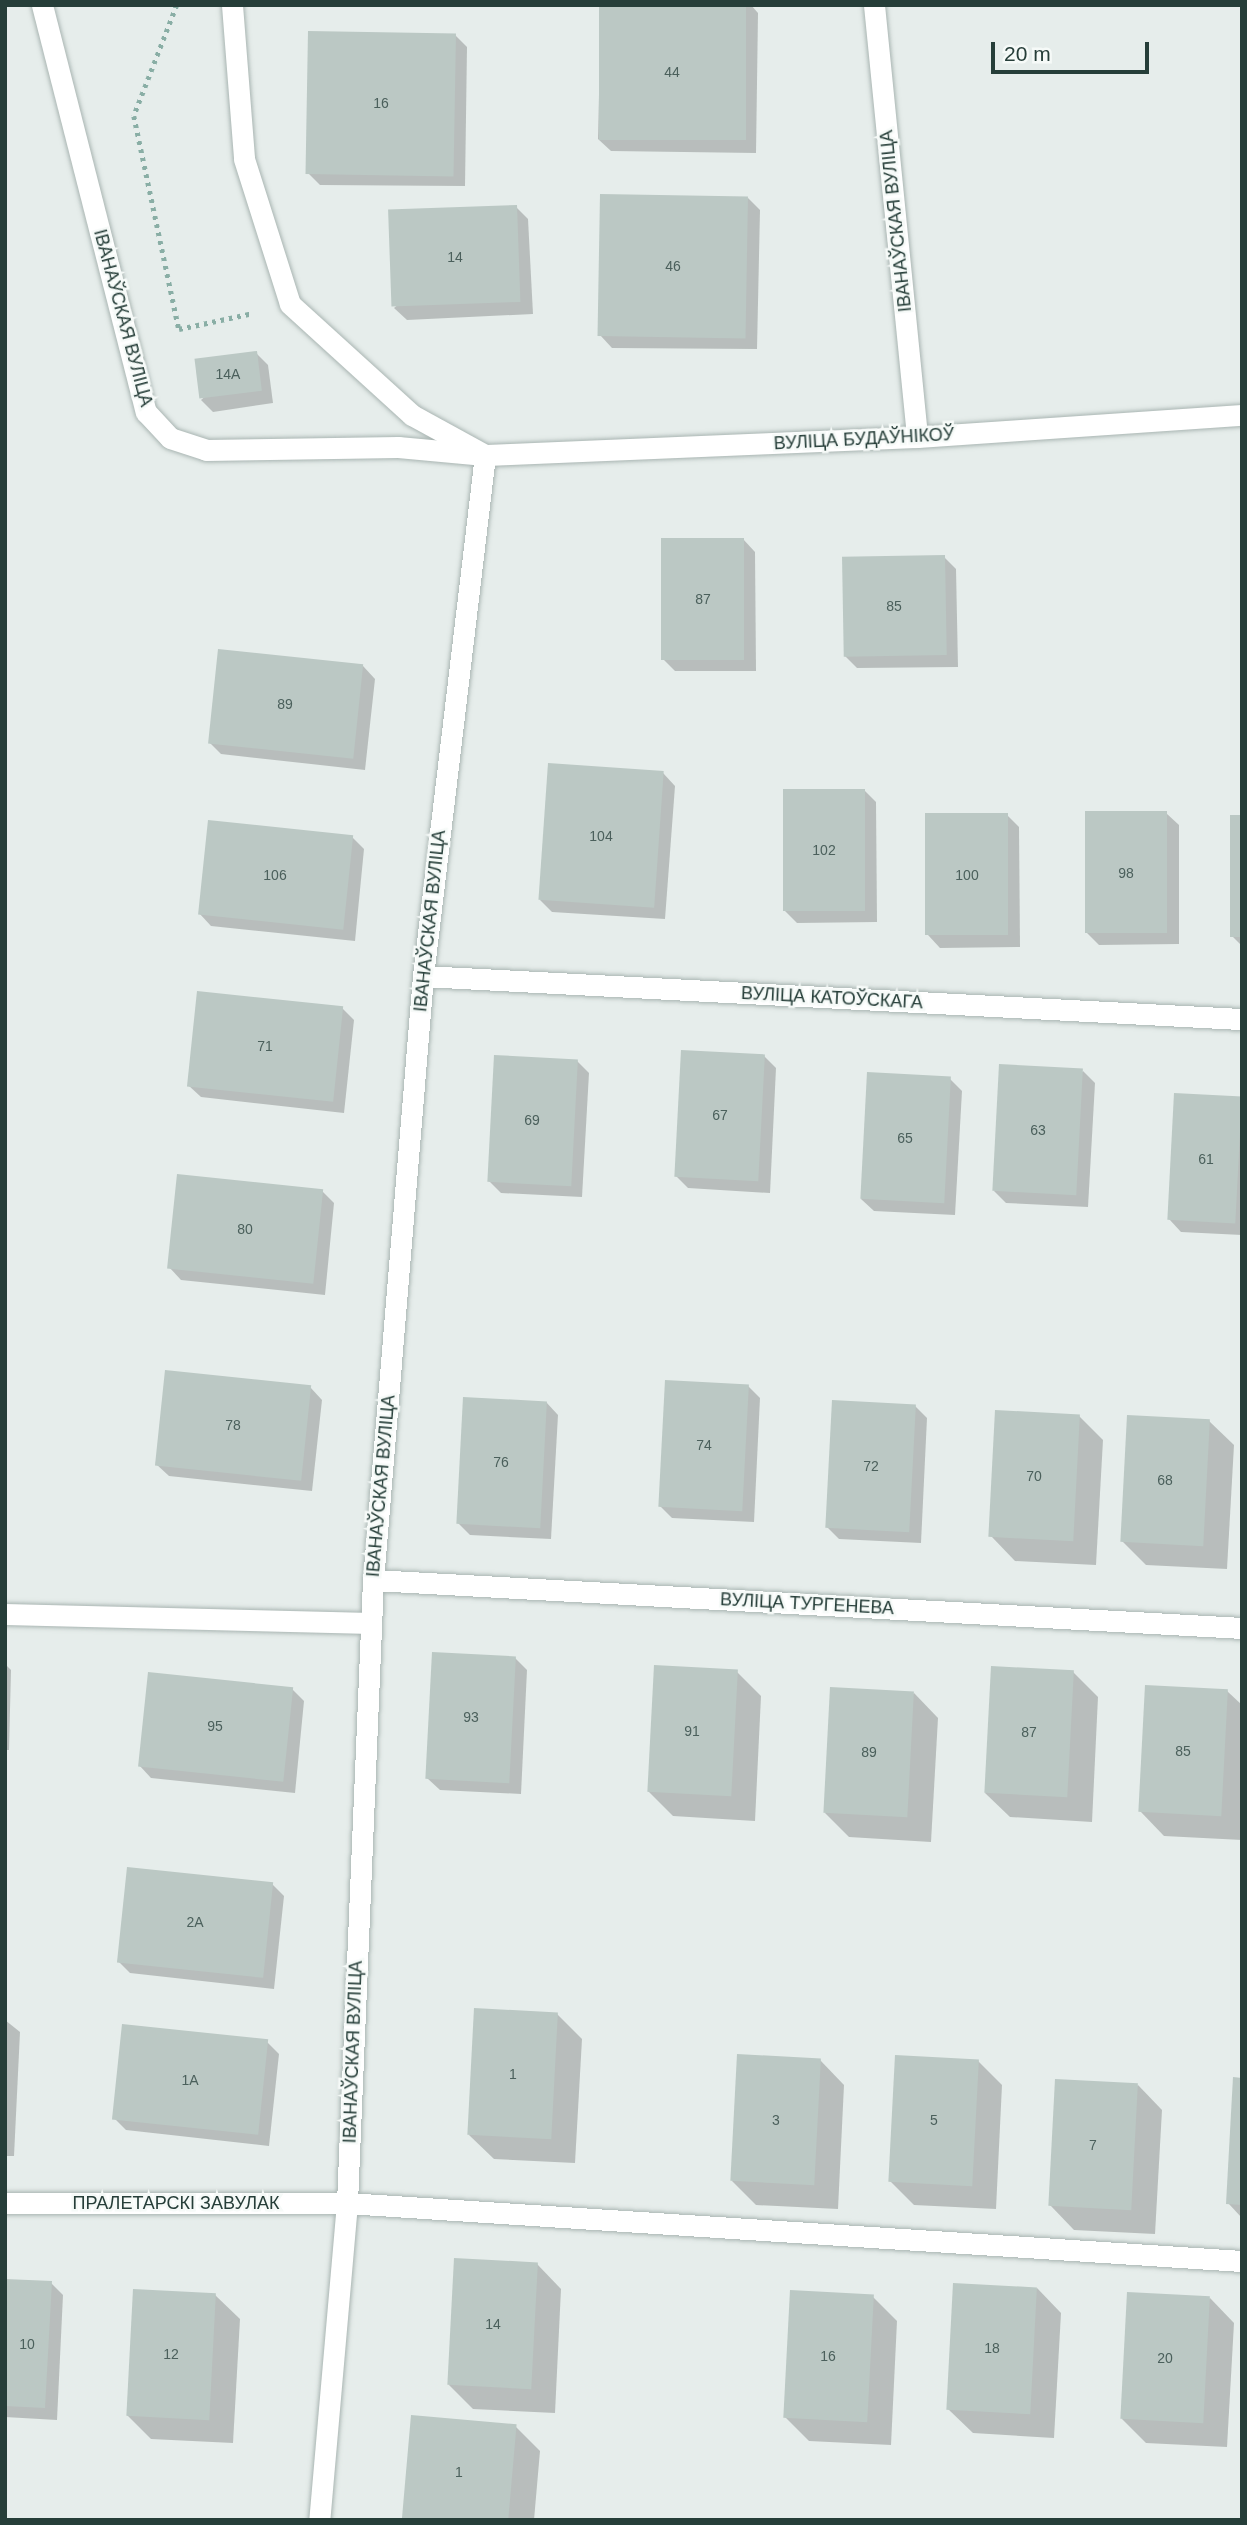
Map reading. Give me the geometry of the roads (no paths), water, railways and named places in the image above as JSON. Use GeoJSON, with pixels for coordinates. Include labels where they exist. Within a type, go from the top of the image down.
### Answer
{"type":"FeatureCollection","features":[{"type":"Feature","properties":{"kind":"street","name":"ІВАНАЎСКАЯ ВУЛІЦА"},"geometry":{"type":"LineString","coordinates":[[42,5],[146,412],[170,438],[206,450],[398,447],[485,455],[423,976],[373,1580],[347,2203],[318,2520]]}},
{"type":"Feature","properties":{"kind":"street"},"geometry":{"type":"LineString","coordinates":[[232,5],[244,159],[290,304],[412,415],[485,455]]}},
{"type":"Feature","properties":{"kind":"street","name":"ІВАНАЎСКАЯ ВУЛІЦА"},"geometry":{"type":"LineString","coordinates":[[874,5],[917,438]]}},
{"type":"Feature","properties":{"kind":"street","name":"ВУЛІЦА БУДАЎНІКОЎ"},"geometry":{"type":"LineString","coordinates":[[485,455],[917,438],[1242,415]]}},
{"type":"Feature","properties":{"kind":"street","name":"ВУЛІЦА КАТОЎСКАГА"},"geometry":{"type":"LineString","coordinates":[[423,976],[1242,1019]]}},
{"type":"Feature","properties":{"kind":"street","name":"ВУЛІЦА ТУРГЕНЕВА"},"geometry":{"type":"LineString","coordinates":[[373,1580],[1242,1628]]}},
{"type":"Feature","properties":{"kind":"street"},"geometry":{"type":"LineString","coordinates":[[5,1614],[372,1623]]}},
{"type":"Feature","properties":{"kind":"street","name":"ПРАЛЕТАРСКІ ЗАВУЛАК"},"geometry":{"type":"LineString","coordinates":[[5,2203],[347,2203],[1242,2260]]}}]}
